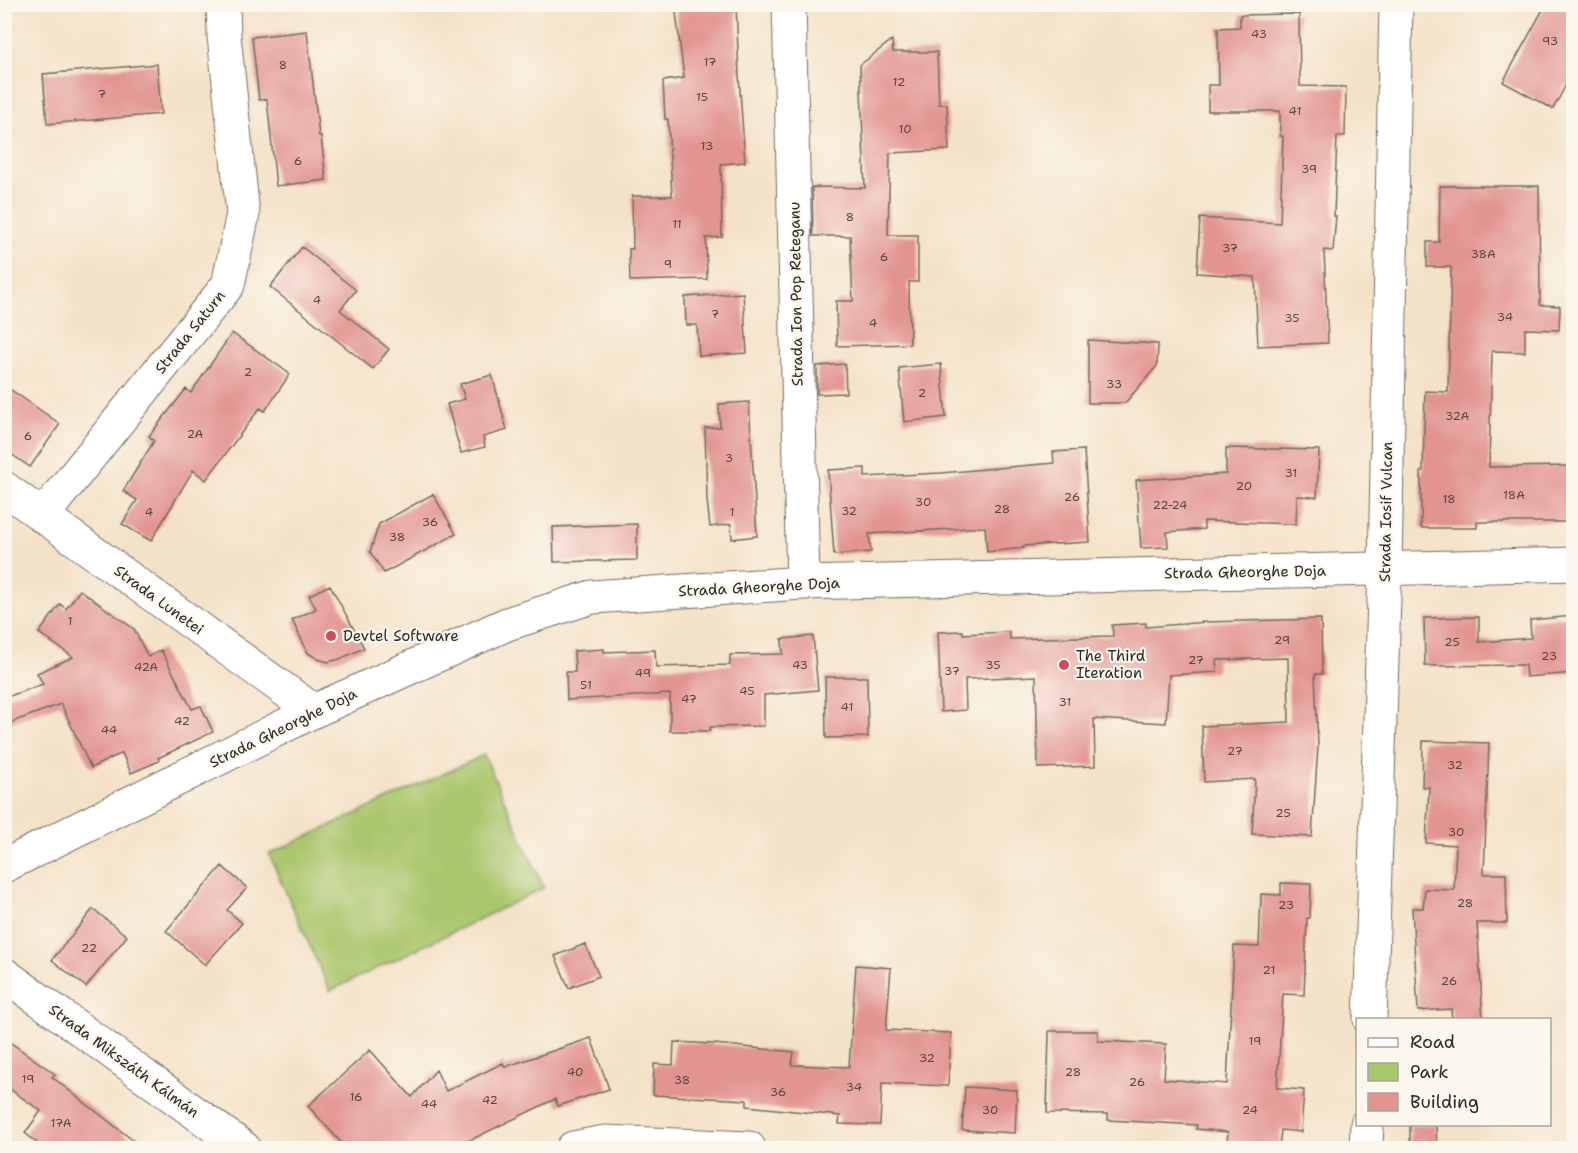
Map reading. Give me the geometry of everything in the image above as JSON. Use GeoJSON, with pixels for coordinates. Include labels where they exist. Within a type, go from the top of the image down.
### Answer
{"type":"FeatureCollection","features":[{"type":"Feature","properties":{"kind":"street","name":"Strada Saturn"},"geometry":{"type":"LineString","coordinates":[[42,516],[228,285],[243,214],[224,36],[223,4]]}},
{"type":"Feature","properties":{"kind":"street","name":"Strada Ion Pop Reteganu"},"geometry":{"type":"LineString","coordinates":[[789,4],[803,583]]}},
{"type":"Feature","properties":{"kind":"street","name":"Strada Iosif Vulcan"},"geometry":{"type":"LineString","coordinates":[[1370,1018],[1385,568],[1396,4]]}},
{"type":"Feature","properties":{"kind":"street","name":"Strada Lunetei"},"geometry":{"type":"LineString","coordinates":[[4,488],[314,711]]}},
{"type":"Feature","properties":{"kind":"street","name":"Strada Gheorghe Doja"},"geometry":{"type":"LineString","coordinates":[[4,866],[314,711],[507,624],[592,597],[803,583],[1574,564]]}},
{"type":"Feature","properties":{"kind":"street","name":"Strada Mikszáth Kálmán"},"geometry":{"type":"LineString","coordinates":[[4,974],[244,1149]]}},
{"type":"Feature","properties":{"kind":"street"},"geometry":{"type":"LineString","coordinates":[[1366,1149],[1367,1126]]}},
{"type":"Feature","properties":{"kind":"street"},"geometry":{"type":"LineString","coordinates":[[573,1149],[605,1142],[749,1149]]}},
{"type":"Feature","properties":{"kind":"green space"},"geometry":{"type":"Polygon","coordinates":[[[484,755],[544,888],[330,991],[269,854],[484,755]]]}},
{"type":"Feature","properties":{"kind":"building"},"geometry":{"type":"Polygon","coordinates":[[[675,4],[736,4],[745,162],[721,164],[722,237],[706,238],[707,279],[630,281],[629,249],[633,249],[632,196],[672,196],[668,119],[665,119],[663,81],[684,78],[675,4]]]}},
{"type":"Feature","properties":{"kind":"building"},"geometry":{"type":"Polygon","coordinates":[[[1546,4],[1563,4],[1574,11],[1574,89],[1566,85],[1553,109],[1503,82],[1546,4]]]}},
{"type":"Feature","properties":{"kind":"building"},"geometry":{"type":"Polygon","coordinates":[[[1299,14],[1300,86],[1346,87],[1345,136],[1337,136],[1333,251],[1324,250],[1328,343],[1258,346],[1255,277],[1197,273],[1200,218],[1280,223],[1283,136],[1280,136],[1280,111],[1208,111],[1208,85],[1219,85],[1218,28],[1240,27],[1240,15],[1299,14]]]}},
{"type":"Feature","properties":{"kind":"building"},"geometry":{"type":"Polygon","coordinates":[[[307,31],[326,180],[276,186],[267,99],[259,100],[252,37],[307,31]]]}},
{"type":"Feature","properties":{"kind":"building"},"geometry":{"type":"Polygon","coordinates":[[[892,40],[893,52],[937,52],[939,104],[947,104],[949,150],[890,153],[888,235],[918,235],[918,282],[909,282],[910,344],[837,346],[836,301],[853,301],[850,236],[813,236],[812,187],[865,188],[860,65],[892,40]]]}},
{"type":"Feature","properties":{"kind":"building"},"geometry":{"type":"Polygon","coordinates":[[[157,64],[161,114],[47,124],[43,74],[157,64]]]}},
{"type":"Feature","properties":{"kind":"building"},"geometry":{"type":"Polygon","coordinates":[[[1440,186],[1539,186],[1540,305],[1560,306],[1559,330],[1525,329],[1525,352],[1492,351],[1489,467],[1574,466],[1574,522],[1477,522],[1477,528],[1421,528],[1425,391],[1448,392],[1451,267],[1427,267],[1427,242],[1439,242],[1440,186]]]}},
{"type":"Feature","properties":{"kind":"building"},"geometry":{"type":"Polygon","coordinates":[[[302,247],[356,290],[340,310],[389,349],[373,369],[270,287],[302,247]]]}},
{"type":"Feature","properties":{"kind":"building"},"geometry":{"type":"Polygon","coordinates":[[[743,293],[747,353],[699,356],[697,325],[686,325],[685,297],[743,293]]]}},
{"type":"Feature","properties":{"kind":"building"},"geometry":{"type":"Polygon","coordinates":[[[232,333],[290,374],[265,411],[260,408],[206,480],[193,470],[151,541],[122,524],[137,500],[123,491],[154,441],[149,436],[186,389],[191,393],[232,333]]]}},
{"type":"Feature","properties":{"kind":"building"},"geometry":{"type":"Polygon","coordinates":[[[1088,340],[1158,344],[1157,366],[1125,403],[1088,403],[1088,340]]]}},
{"type":"Feature","properties":{"kind":"building"},"geometry":{"type":"Polygon","coordinates":[[[845,364],[846,393],[817,394],[817,366],[845,364]]]}},
{"type":"Feature","properties":{"kind":"building"},"geometry":{"type":"Polygon","coordinates":[[[941,364],[946,417],[904,422],[899,368],[941,364]]]}},
{"type":"Feature","properties":{"kind":"building"},"geometry":{"type":"Polygon","coordinates":[[[492,375],[507,430],[483,437],[485,447],[461,453],[447,404],[465,399],[460,384],[492,375]]]}},
{"type":"Feature","properties":{"kind":"building"},"geometry":{"type":"Polygon","coordinates":[[[4,385],[60,424],[30,467],[4,449],[4,385]]]}},
{"type":"Feature","properties":{"kind":"building"},"geometry":{"type":"Polygon","coordinates":[[[749,402],[757,536],[732,539],[731,524],[710,527],[705,428],[720,427],[719,404],[749,402]]]}},
{"type":"Feature","properties":{"kind":"building"},"geometry":{"type":"Polygon","coordinates":[[[1226,448],[1319,450],[1317,497],[1297,496],[1296,524],[1204,521],[1204,529],[1167,532],[1168,547],[1141,548],[1136,480],[1226,474],[1226,448]]]}},
{"type":"Feature","properties":{"kind":"building"},"geometry":{"type":"Polygon","coordinates":[[[1084,450],[1090,542],[1023,546],[1024,548],[987,552],[985,527],[869,534],[871,552],[834,555],[828,470],[865,468],[865,477],[941,473],[1054,463],[1053,452],[1084,450]]]}},
{"type":"Feature","properties":{"kind":"building"},"geometry":{"type":"Polygon","coordinates":[[[433,494],[456,534],[384,573],[370,552],[379,524],[433,494]]]}},
{"type":"Feature","properties":{"kind":"building"},"geometry":{"type":"Polygon","coordinates":[[[637,524],[637,560],[554,562],[553,527],[637,524]]]}},
{"type":"Feature","properties":{"kind":"building"},"geometry":{"type":"Polygon","coordinates":[[[330,585],[364,648],[328,662],[308,653],[292,620],[316,609],[309,595],[330,585]]]}},
{"type":"Feature","properties":{"kind":"building"},"geometry":{"type":"Polygon","coordinates":[[[80,590],[134,629],[148,657],[161,650],[192,709],[201,706],[213,732],[131,773],[122,753],[91,768],[61,704],[4,725],[4,698],[43,684],[37,673],[73,657],[39,633],[60,604],[66,609],[80,590]]]}},
{"type":"Feature","properties":{"kind":"building"},"geometry":{"type":"Polygon","coordinates":[[[1574,616],[1574,673],[1526,677],[1525,665],[1425,666],[1424,618],[1479,617],[1479,642],[1531,638],[1530,620],[1574,616]]]}},
{"type":"Feature","properties":{"kind":"building"},"geometry":{"type":"Polygon","coordinates":[[[1321,619],[1322,674],[1315,674],[1318,746],[1312,837],[1252,834],[1255,779],[1204,782],[1202,726],[1289,722],[1288,658],[1216,660],[1217,672],[1169,675],[1166,723],[1094,719],[1095,766],[1038,768],[1036,676],[965,679],[966,710],[941,712],[938,632],[963,631],[963,634],[1009,632],[1010,639],[1113,636],[1112,625],[1146,623],[1146,627],[1207,622],[1321,619]]]}},
{"type":"Feature","properties":{"kind":"building"},"geometry":{"type":"Polygon","coordinates":[[[813,636],[818,690],[764,695],[764,726],[710,727],[710,731],[670,731],[670,694],[567,700],[566,672],[575,672],[574,651],[655,650],[656,667],[730,665],[730,655],[783,654],[782,639],[813,636]]]}},
{"type":"Feature","properties":{"kind":"building"},"geometry":{"type":"Polygon","coordinates":[[[825,677],[867,677],[868,737],[826,738],[825,677]]]}},
{"type":"Feature","properties":{"kind":"building"},"geometry":{"type":"Polygon","coordinates":[[[1423,741],[1489,743],[1484,874],[1506,874],[1507,923],[1477,923],[1483,1018],[1452,1018],[1451,1009],[1418,1011],[1412,908],[1423,908],[1425,889],[1454,890],[1456,845],[1426,843],[1429,787],[1422,787],[1423,741]]]}},
{"type":"Feature","properties":{"kind":"building"},"geometry":{"type":"Polygon","coordinates":[[[222,866],[247,888],[227,910],[242,923],[205,965],[166,931],[222,866]]]}},
{"type":"Feature","properties":{"kind":"building"},"geometry":{"type":"Polygon","coordinates":[[[1281,883],[1311,884],[1310,918],[1307,918],[1304,995],[1283,994],[1277,1088],[1304,1090],[1301,1132],[1281,1130],[1279,1147],[1227,1142],[1228,1132],[1196,1129],[1197,1125],[1108,1120],[1108,1114],[1047,1113],[1049,1031],[1098,1031],[1098,1041],[1166,1044],[1164,1079],[1227,1084],[1234,946],[1259,947],[1261,894],[1281,895],[1281,883]]]}},
{"type":"Feature","properties":{"kind":"building"},"geometry":{"type":"Polygon","coordinates":[[[93,909],[127,936],[86,987],[52,960],[93,909]]]}},
{"type":"Feature","properties":{"kind":"building"},"geometry":{"type":"Polygon","coordinates":[[[585,944],[599,976],[569,988],[555,956],[585,944]]]}},
{"type":"Feature","properties":{"kind":"building"},"geometry":{"type":"Polygon","coordinates":[[[856,965],[891,968],[886,1030],[951,1033],[948,1086],[882,1083],[880,1125],[839,1124],[840,1116],[747,1106],[747,1100],[653,1095],[654,1064],[673,1065],[674,1042],[794,1052],[792,1065],[849,1067],[856,965]]]}},
{"type":"Feature","properties":{"kind":"building"},"geometry":{"type":"Polygon","coordinates":[[[4,1038],[55,1074],[52,1077],[144,1149],[44,1149],[25,1133],[41,1111],[4,1085],[4,1038]]]}},
{"type":"Feature","properties":{"kind":"building"},"geometry":{"type":"Polygon","coordinates":[[[591,1038],[609,1089],[558,1106],[555,1099],[464,1143],[459,1149],[347,1149],[308,1106],[370,1050],[412,1097],[436,1070],[446,1091],[503,1063],[505,1067],[591,1038]]]}},
{"type":"Feature","properties":{"kind":"building"},"geometry":{"type":"Polygon","coordinates":[[[965,1087],[1017,1090],[1015,1133],[962,1130],[965,1087]]]}},
{"type":"Feature","properties":{"kind":"building"},"geometry":{"type":"Polygon","coordinates":[[[1410,1126],[1436,1126],[1437,1149],[1410,1149],[1410,1126]]]}},
{"type":"Feature","properties":{"kind":"place","name":"Devtel Software"},"geometry":{"type":"Point","coordinates":[331,636]}},
{"type":"Feature","properties":{"kind":"place","name":"The Third Iteration"},"geometry":{"type":"Point","coordinates":[1064,665]}}]}
